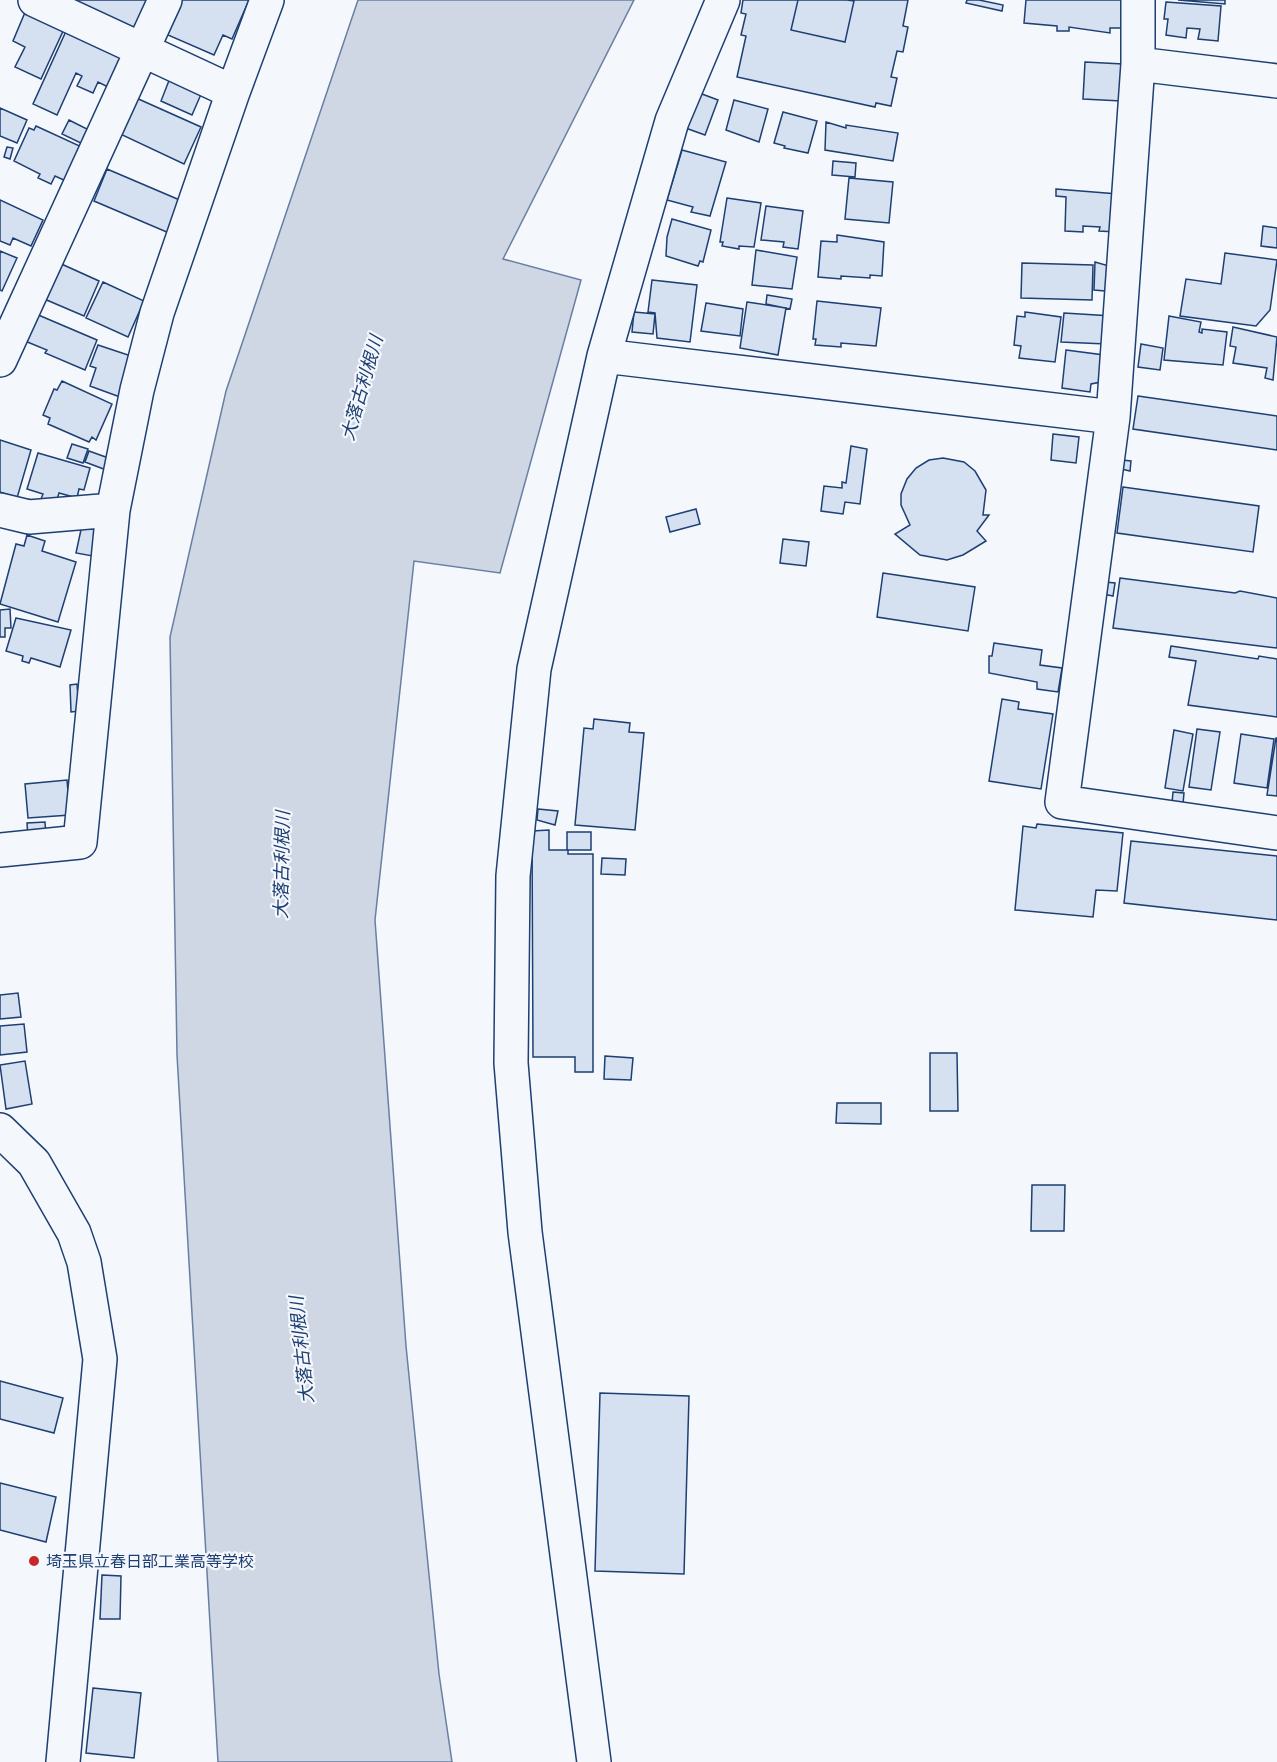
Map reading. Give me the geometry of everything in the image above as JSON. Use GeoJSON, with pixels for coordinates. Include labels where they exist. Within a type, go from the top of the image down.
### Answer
{"type":"FeatureCollection","features":[{"type":"Feature","properties":{"kind":"street"},"geometry":{"type":"LineString","coordinates":[[35,0],[233,92]]}},
{"type":"Feature","properties":{"kind":"street"},"geometry":{"type":"LineString","coordinates":[[0,360],[165,0]]}},
{"type":"Feature","properties":{"kind":"street"},"geometry":{"type":"LineString","coordinates":[[0,850],[80,842],[113,510],[137,390],[157,313],[267,0]]}},
{"type":"Feature","properties":{"kind":"street"},"geometry":{"type":"LineString","coordinates":[[594,1762],[525,1232],[511,1052],[513,876],[534,669],[604,356],[672,121],[723,0]]}},
{"type":"Feature","properties":{"kind":"street"},"geometry":{"type":"LineString","coordinates":[[1138,0],[1138,64],[1113,417],[1062,802],[1277,833]]}},
{"type":"Feature","properties":{"kind":"street"},"geometry":{"type":"LineString","coordinates":[[1138,64],[1277,81]]}},
{"type":"Feature","properties":{"kind":"street"},"geometry":{"type":"LineString","coordinates":[[604,356],[1113,417]]}},
{"type":"Feature","properties":{"kind":"street"},"geometry":{"type":"LineString","coordinates":[[0,510],[29,517],[113,510]]}},
{"type":"Feature","properties":{"kind":"street"},"geometry":{"type":"LineString","coordinates":[[0,1130],[34,1163],[74,1233],[84,1262],[100,1359],[63,1762]]}},
{"type":"Feature","properties":{"kind":"water","name":"大落古利根川"},"geometry":{"type":"Polygon","coordinates":[[[358,0],[634,0],[503,259],[581,280],[500,573],[414,561],[375,920],[406,1346],[439,1674],[452,1762],[218,1762],[177,1055],[170,637],[226,391],[358,0]]]}},
{"type":"Feature","properties":{"kind":"building"},"geometry":{"type":"Polygon","coordinates":[[[66,0],[149,0],[134,31],[66,0]]]}},
{"type":"Feature","properties":{"kind":"building"},"geometry":{"type":"Polygon","coordinates":[[[179,0],[249,0],[232,39],[223,35],[214,55],[161,32],[179,0]]]}},
{"type":"Feature","properties":{"kind":"building"},"geometry":{"type":"Polygon","coordinates":[[[743,0],[798,0],[791,30],[845,42],[854,1],[847,0],[908,0],[903,26],[908,27],[903,52],[897,51],[891,77],[897,78],[891,106],[876,103],[875,107],[737,77],[746,36],[741,35],[746,14],[741,13],[743,0]]]}},
{"type":"Feature","properties":{"kind":"building"},"geometry":{"type":"Polygon","coordinates":[[[743,0],[908,0],[903,26],[908,27],[903,52],[897,51],[891,77],[897,78],[891,106],[876,103],[875,107],[737,77],[746,36],[741,35],[746,14],[741,13],[743,0]]]}},
{"type":"Feature","properties":{"kind":"building"},"geometry":{"type":"Polygon","coordinates":[[[967,0],[1003,5],[1002,11],[966,3],[967,0]]]}},
{"type":"Feature","properties":{"kind":"building"},"geometry":{"type":"Polygon","coordinates":[[[1026,0],[1122,0],[1122,28],[1110,28],[1110,33],[1069,27],[1069,31],[1057,31],[1057,26],[1024,23],[1026,0]]]}},
{"type":"Feature","properties":{"kind":"building"},"geometry":{"type":"Polygon","coordinates":[[[1178,0],[1225,0],[1225,4],[1178,0]]]}},
{"type":"Feature","properties":{"kind":"building"},"geometry":{"type":"Polygon","coordinates":[[[1166,2],[1221,6],[1218,41],[1198,39],[1200,29],[1187,28],[1186,38],[1166,35],[1168,19],[1164,19],[1166,2]]]}},
{"type":"Feature","properties":{"kind":"building"},"geometry":{"type":"Polygon","coordinates":[[[26,10],[64,29],[41,79],[15,67],[25,47],[13,41],[26,10]]]}},
{"type":"Feature","properties":{"kind":"building"},"geometry":{"type":"Polygon","coordinates":[[[67,29],[123,54],[108,87],[98,82],[93,93],[77,86],[82,76],[76,73],[57,115],[33,104],[67,29]]]}},
{"type":"Feature","properties":{"kind":"building"},"geometry":{"type":"Polygon","coordinates":[[[1085,62],[1123,64],[1121,101],[1083,99],[1085,62]]]}},
{"type":"Feature","properties":{"kind":"building"},"geometry":{"type":"Polygon","coordinates":[[[170,78],[202,92],[192,115],[161,101],[170,78]]]}},
{"type":"Feature","properties":{"kind":"building"},"geometry":{"type":"Polygon","coordinates":[[[694,91],[718,100],[705,135],[680,126],[694,91]]]}},
{"type":"Feature","properties":{"kind":"building"},"geometry":{"type":"Polygon","coordinates":[[[134,97],[201,127],[184,164],[118,133],[134,97]]]}},
{"type":"Feature","properties":{"kind":"building"},"geometry":{"type":"Polygon","coordinates":[[[734,100],[768,109],[759,142],[726,130],[734,100]]]}},
{"type":"Feature","properties":{"kind":"building"},"geometry":{"type":"Polygon","coordinates":[[[0,108],[27,120],[17,143],[0,136],[0,108]]]}},
{"type":"Feature","properties":{"kind":"building"},"geometry":{"type":"Polygon","coordinates":[[[783,112],[817,121],[808,153],[784,148],[785,146],[774,143],[783,112]]]}},
{"type":"Feature","properties":{"kind":"building"},"geometry":{"type":"Polygon","coordinates":[[[69,120],[93,132],[87,146],[62,134],[69,120]]]}},
{"type":"Feature","properties":{"kind":"building"},"geometry":{"type":"Polygon","coordinates":[[[826,122],[846,128],[846,125],[898,133],[893,161],[825,150],[826,122]]]}},
{"type":"Feature","properties":{"kind":"building"},"geometry":{"type":"Polygon","coordinates":[[[36,126],[84,148],[68,182],[55,176],[51,184],[38,178],[40,174],[14,161],[29,128],[34,130],[36,126]]]}},
{"type":"Feature","properties":{"kind":"building"},"geometry":{"type":"Polygon","coordinates":[[[7,147],[13,148],[10,159],[4,157],[7,147]]]}},
{"type":"Feature","properties":{"kind":"building"},"geometry":{"type":"Polygon","coordinates":[[[682,150],[726,162],[710,216],[691,212],[693,207],[667,200],[682,150]]]}},
{"type":"Feature","properties":{"kind":"building"},"geometry":{"type":"Polygon","coordinates":[[[833,161],[856,163],[855,177],[832,175],[833,161]]]}},
{"type":"Feature","properties":{"kind":"building"},"geometry":{"type":"Polygon","coordinates":[[[107,169],[182,201],[169,233],[94,201],[107,169]]]}},
{"type":"Feature","properties":{"kind":"building"},"geometry":{"type":"Polygon","coordinates":[[[849,178],[893,182],[889,223],[845,219],[849,178]]]}},
{"type":"Feature","properties":{"kind":"building"},"geometry":{"type":"Polygon","coordinates":[[[1056,189],[1118,194],[1116,232],[1099,231],[1100,227],[1083,226],[1083,232],[1065,231],[1066,197],[1056,196],[1056,189]]]}},
{"type":"Feature","properties":{"kind":"building"},"geometry":{"type":"Polygon","coordinates":[[[727,198],[761,203],[754,247],[739,246],[739,249],[722,246],[723,242],[720,242],[727,198]]]}},
{"type":"Feature","properties":{"kind":"building"},"geometry":{"type":"Polygon","coordinates":[[[0,200],[43,220],[31,246],[13,238],[10,245],[0,241],[0,200]]]}},
{"type":"Feature","properties":{"kind":"building"},"geometry":{"type":"Polygon","coordinates":[[[766,206],[803,211],[798,249],[783,247],[784,242],[761,240],[766,206]]]}},
{"type":"Feature","properties":{"kind":"building"},"geometry":{"type":"Polygon","coordinates":[[[672,219],[711,230],[703,262],[700,261],[698,266],[666,256],[667,237],[672,219]]]}},
{"type":"Feature","properties":{"kind":"building"},"geometry":{"type":"Polygon","coordinates":[[[1263,226],[1277,228],[1277,248],[1261,246],[1263,226]]]}},
{"type":"Feature","properties":{"kind":"building"},"geometry":{"type":"Polygon","coordinates":[[[837,235],[884,242],[882,276],[870,275],[870,278],[841,276],[841,279],[818,277],[821,241],[837,242],[837,235]]]}},
{"type":"Feature","properties":{"kind":"building"},"geometry":{"type":"Polygon","coordinates":[[[756,250],[797,257],[792,289],[752,285],[756,250]]]}},
{"type":"Feature","properties":{"kind":"building"},"geometry":{"type":"Polygon","coordinates":[[[0,251],[17,258],[2,291],[0,290],[0,251]]]}},
{"type":"Feature","properties":{"kind":"building"},"geometry":{"type":"Polygon","coordinates":[[[1225,253],[1277,260],[1270,310],[1256,326],[1180,316],[1186,279],[1221,284],[1225,253]]]}},
{"type":"Feature","properties":{"kind":"building"},"geometry":{"type":"Polygon","coordinates":[[[57,262],[99,281],[84,316],[42,298],[57,262]]]}},
{"type":"Feature","properties":{"kind":"building"},"geometry":{"type":"Polygon","coordinates":[[[1095,262],[1109,266],[1116,292],[1094,290],[1095,262]]]}},
{"type":"Feature","properties":{"kind":"building"},"geometry":{"type":"Polygon","coordinates":[[[1022,263],[1093,265],[1092,300],[1021,298],[1022,263]]]}},
{"type":"Feature","properties":{"kind":"building"},"geometry":{"type":"Polygon","coordinates":[[[652,280],[697,285],[690,342],[657,338],[655,313],[648,312],[652,280]]]}},
{"type":"Feature","properties":{"kind":"building"},"geometry":{"type":"Polygon","coordinates":[[[103,282],[144,301],[128,337],[86,318],[103,282]]]}},
{"type":"Feature","properties":{"kind":"building"},"geometry":{"type":"Polygon","coordinates":[[[767,295],[792,299],[790,309],[766,304],[767,295]]]}},
{"type":"Feature","properties":{"kind":"building"},"geometry":{"type":"Polygon","coordinates":[[[817,301],[881,308],[876,346],[841,343],[841,347],[815,345],[816,339],[813,339],[817,301]]]}},
{"type":"Feature","properties":{"kind":"building"},"geometry":{"type":"Polygon","coordinates":[[[747,302],[786,308],[778,355],[740,348],[747,302]]]}},
{"type":"Feature","properties":{"kind":"building"},"geometry":{"type":"Polygon","coordinates":[[[706,303],[743,309],[740,336],[701,331],[706,303]]]}},
{"type":"Feature","properties":{"kind":"building"},"geometry":{"type":"Polygon","coordinates":[[[634,312],[655,314],[653,334],[632,332],[634,312]]]}},
{"type":"Feature","properties":{"kind":"building"},"geometry":{"type":"Polygon","coordinates":[[[1025,312],[1061,317],[1055,362],[1019,358],[1021,346],[1014,345],[1017,316],[1025,317],[1025,312]]]}},
{"type":"Feature","properties":{"kind":"building"},"geometry":{"type":"Polygon","coordinates":[[[1064,313],[1112,316],[1106,344],[1061,342],[1064,313]]]}},
{"type":"Feature","properties":{"kind":"building"},"geometry":{"type":"Polygon","coordinates":[[[36,314],[97,340],[85,370],[45,353],[47,350],[25,341],[36,314]]]}},
{"type":"Feature","properties":{"kind":"building"},"geometry":{"type":"Polygon","coordinates":[[[1169,316],[1201,322],[1199,332],[1202,333],[1202,329],[1227,332],[1223,365],[1164,360],[1169,316]]]}},
{"type":"Feature","properties":{"kind":"building"},"geometry":{"type":"Polygon","coordinates":[[[1233,327],[1277,337],[1273,380],[1265,378],[1267,368],[1233,363],[1236,347],[1230,346],[1233,327]]]}},
{"type":"Feature","properties":{"kind":"building"},"geometry":{"type":"Polygon","coordinates":[[[1141,344],[1163,348],[1160,370],[1138,367],[1141,344]]]}},
{"type":"Feature","properties":{"kind":"building"},"geometry":{"type":"Polygon","coordinates":[[[98,345],[134,357],[120,397],[90,386],[96,368],[90,366],[98,345]]]}},
{"type":"Feature","properties":{"kind":"building"},"geometry":{"type":"Polygon","coordinates":[[[1066,350],[1104,355],[1101,382],[1091,384],[1090,392],[1062,388],[1066,350]]]}},
{"type":"Feature","properties":{"kind":"building"},"geometry":{"type":"Polygon","coordinates":[[[62,381],[112,404],[96,440],[92,437],[89,442],[48,424],[50,418],[43,415],[54,389],[57,390],[62,381]]]}},
{"type":"Feature","properties":{"kind":"building"},"geometry":{"type":"Polygon","coordinates":[[[1138,396],[1277,416],[1277,450],[1133,429],[1138,396]]]}},
{"type":"Feature","properties":{"kind":"building"},"geometry":{"type":"Polygon","coordinates":[[[1053,434],[1079,437],[1076,463],[1051,460],[1053,434]]]}},
{"type":"Feature","properties":{"kind":"building"},"geometry":{"type":"Polygon","coordinates":[[[0,440],[31,450],[17,498],[0,492],[0,440]]]}},
{"type":"Feature","properties":{"kind":"building"},"geometry":{"type":"Polygon","coordinates":[[[72,444],[88,449],[83,463],[67,458],[72,444]]]}},
{"type":"Feature","properties":{"kind":"building"},"geometry":{"type":"Polygon","coordinates":[[[851,446],[867,449],[860,504],[845,502],[843,514],[821,511],[824,486],[842,488],[842,482],[846,483],[851,446]]]}},
{"type":"Feature","properties":{"kind":"building"},"geometry":{"type":"Polygon","coordinates":[[[89,451],[114,460],[109,471],[85,462],[89,451]]]}},
{"type":"Feature","properties":{"kind":"building"},"geometry":{"type":"Polygon","coordinates":[[[38,453],[90,468],[84,490],[79,489],[77,498],[59,493],[56,503],[41,499],[43,494],[27,489],[38,453]]]}},
{"type":"Feature","properties":{"kind":"building"},"geometry":{"type":"Polygon","coordinates":[[[943,458],[964,462],[975,471],[986,490],[983,515],[989,515],[977,531],[986,541],[963,555],[947,560],[920,555],[895,534],[910,525],[901,505],[901,494],[907,479],[916,468],[929,460],[943,458]]]}},
{"type":"Feature","properties":{"kind":"building"},"geometry":{"type":"Polygon","coordinates":[[[1122,460],[1131,461],[1130,471],[1121,469],[1122,460]]]}},
{"type":"Feature","properties":{"kind":"building"},"geometry":{"type":"Polygon","coordinates":[[[1123,487],[1259,506],[1253,552],[1117,533],[1123,487]]]}},
{"type":"Feature","properties":{"kind":"building"},"geometry":{"type":"Polygon","coordinates":[[[696,509],[700,524],[670,532],[666,517],[696,509]]]}},
{"type":"Feature","properties":{"kind":"building"},"geometry":{"type":"Polygon","coordinates":[[[82,525],[104,530],[98,557],[76,553],[82,525]]]}},
{"type":"Feature","properties":{"kind":"building"},"geometry":{"type":"Polygon","coordinates":[[[27,535],[45,541],[42,551],[76,562],[58,622],[0,604],[16,544],[24,546],[27,535]]]}},
{"type":"Feature","properties":{"kind":"building"},"geometry":{"type":"Polygon","coordinates":[[[783,539],[809,542],[806,566],[780,563],[783,539]]]}},
{"type":"Feature","properties":{"kind":"building"},"geometry":{"type":"Polygon","coordinates":[[[883,573],[975,587],[968,631],[877,617],[883,573]]]}},
{"type":"Feature","properties":{"kind":"building"},"geometry":{"type":"Polygon","coordinates":[[[1120,578],[1235,593],[1240,591],[1277,598],[1277,648],[1113,628],[1120,578]]]}},
{"type":"Feature","properties":{"kind":"building"},"geometry":{"type":"Polygon","coordinates":[[[1105,582],[1115,583],[1113,596],[1103,594],[1105,582]]]}},
{"type":"Feature","properties":{"kind":"building"},"geometry":{"type":"Polygon","coordinates":[[[10,609],[11,628],[5,628],[5,637],[0,637],[0,610],[10,609]]]}},
{"type":"Feature","properties":{"kind":"building"},"geometry":{"type":"Polygon","coordinates":[[[16,618],[71,630],[60,667],[31,658],[29,663],[22,661],[23,656],[6,651],[16,618]]]}},
{"type":"Feature","properties":{"kind":"building"},"geometry":{"type":"Polygon","coordinates":[[[994,643],[1042,650],[1040,665],[1062,668],[1058,692],[1037,689],[1037,682],[989,673],[989,656],[992,656],[994,643]]]}},
{"type":"Feature","properties":{"kind":"building"},"geometry":{"type":"Polygon","coordinates":[[[1171,646],[1258,659],[1259,656],[1277,659],[1277,717],[1188,705],[1196,661],[1169,657],[1171,646]]]}},
{"type":"Feature","properties":{"kind":"building"},"geometry":{"type":"Polygon","coordinates":[[[77,684],[79,711],[71,712],[70,685],[77,684]]]}},
{"type":"Feature","properties":{"kind":"building"},"geometry":{"type":"Polygon","coordinates":[[[1002,699],[1019,702],[1018,709],[1053,714],[1041,789],[989,781],[1002,699]]]}},
{"type":"Feature","properties":{"kind":"building"},"geometry":{"type":"Polygon","coordinates":[[[594,719],[630,723],[629,732],[644,733],[635,830],[575,825],[584,728],[593,729],[594,719]]]}},
{"type":"Feature","properties":{"kind":"building"},"geometry":{"type":"Polygon","coordinates":[[[1197,729],[1220,732],[1211,790],[1189,787],[1197,729]]]}},
{"type":"Feature","properties":{"kind":"building"},"geometry":{"type":"Polygon","coordinates":[[[1174,730],[1193,734],[1183,791],[1165,788],[1174,730]]]}},
{"type":"Feature","properties":{"kind":"building"},"geometry":{"type":"Polygon","coordinates":[[[1241,734],[1274,739],[1267,788],[1234,783],[1241,734]]]}},
{"type":"Feature","properties":{"kind":"building"},"geometry":{"type":"Polygon","coordinates":[[[1277,738],[1277,796],[1267,795],[1277,738]]]}},
{"type":"Feature","properties":{"kind":"building"},"geometry":{"type":"Polygon","coordinates":[[[67,780],[70,815],[28,818],[25,784],[67,780]]]}},
{"type":"Feature","properties":{"kind":"building"},"geometry":{"type":"Polygon","coordinates":[[[1173,792],[1184,793],[1183,804],[1172,803],[1173,792]]]}},
{"type":"Feature","properties":{"kind":"building"},"geometry":{"type":"Polygon","coordinates":[[[538,809],[558,811],[555,825],[537,820],[538,809]]]}},
{"type":"Feature","properties":{"kind":"building"},"geometry":{"type":"Polygon","coordinates":[[[45,822],[46,837],[28,838],[27,823],[45,822]]]}},
{"type":"Feature","properties":{"kind":"building"},"geometry":{"type":"Polygon","coordinates":[[[1037,824],[1123,833],[1117,891],[1096,890],[1093,917],[1015,910],[1023,826],[1036,828],[1037,824]]]}},
{"type":"Feature","properties":{"kind":"building"},"geometry":{"type":"Polygon","coordinates":[[[549,830],[549,850],[568,850],[568,854],[593,854],[593,1072],[575,1072],[575,1057],[533,1057],[532,831],[549,830]]]}},
{"type":"Feature","properties":{"kind":"building"},"geometry":{"type":"Polygon","coordinates":[[[567,832],[591,832],[591,850],[567,850],[567,832]]]}},
{"type":"Feature","properties":{"kind":"building"},"geometry":{"type":"Polygon","coordinates":[[[1131,841],[1277,856],[1277,920],[1124,903],[1131,841]]]}},
{"type":"Feature","properties":{"kind":"building"},"geometry":{"type":"Polygon","coordinates":[[[602,858],[626,859],[625,875],[601,874],[602,858]]]}},
{"type":"Feature","properties":{"kind":"building"},"geometry":{"type":"Polygon","coordinates":[[[18,993],[21,1017],[0,1019],[0,995],[18,993]]]}},
{"type":"Feature","properties":{"kind":"building"},"geometry":{"type":"Polygon","coordinates":[[[24,1024],[27,1052],[0,1055],[0,1026],[24,1024]]]}},
{"type":"Feature","properties":{"kind":"building"},"geometry":{"type":"Polygon","coordinates":[[[930,1053],[957,1053],[958,1111],[930,1111],[930,1053]]]}},
{"type":"Feature","properties":{"kind":"building"},"geometry":{"type":"Polygon","coordinates":[[[605,1056],[633,1058],[631,1080],[604,1079],[605,1056]]]}},
{"type":"Feature","properties":{"kind":"building"},"geometry":{"type":"Polygon","coordinates":[[[25,1061],[32,1104],[6,1109],[0,1065],[25,1061]]]}},
{"type":"Feature","properties":{"kind":"building"},"geometry":{"type":"Polygon","coordinates":[[[837,1103],[881,1103],[881,1124],[836,1123],[837,1103]]]}},
{"type":"Feature","properties":{"kind":"building"},"geometry":{"type":"Polygon","coordinates":[[[1032,1185],[1065,1185],[1064,1231],[1031,1231],[1032,1185]]]}},
{"type":"Feature","properties":{"kind":"building"},"geometry":{"type":"Polygon","coordinates":[[[0,1381],[63,1398],[54,1433],[0,1419],[0,1381]]]}},
{"type":"Feature","properties":{"kind":"building"},"geometry":{"type":"Polygon","coordinates":[[[600,1393],[689,1396],[684,1574],[595,1571],[600,1393]]]}},
{"type":"Feature","properties":{"kind":"building"},"geometry":{"type":"Polygon","coordinates":[[[0,1483],[56,1497],[46,1542],[0,1530],[0,1483]]]}},
{"type":"Feature","properties":{"kind":"building"},"geometry":{"type":"Polygon","coordinates":[[[102,1575],[121,1576],[120,1619],[100,1619],[102,1575]]]}},
{"type":"Feature","properties":{"kind":"building"},"geometry":{"type":"Polygon","coordinates":[[[93,1688],[141,1693],[134,1758],[86,1753],[93,1688]]]}},
{"type":"Feature","properties":{"kind":"place","name":"埼玉県立春日部工業高等学校"},"geometry":{"type":"Point","coordinates":[34,1561]}}]}
